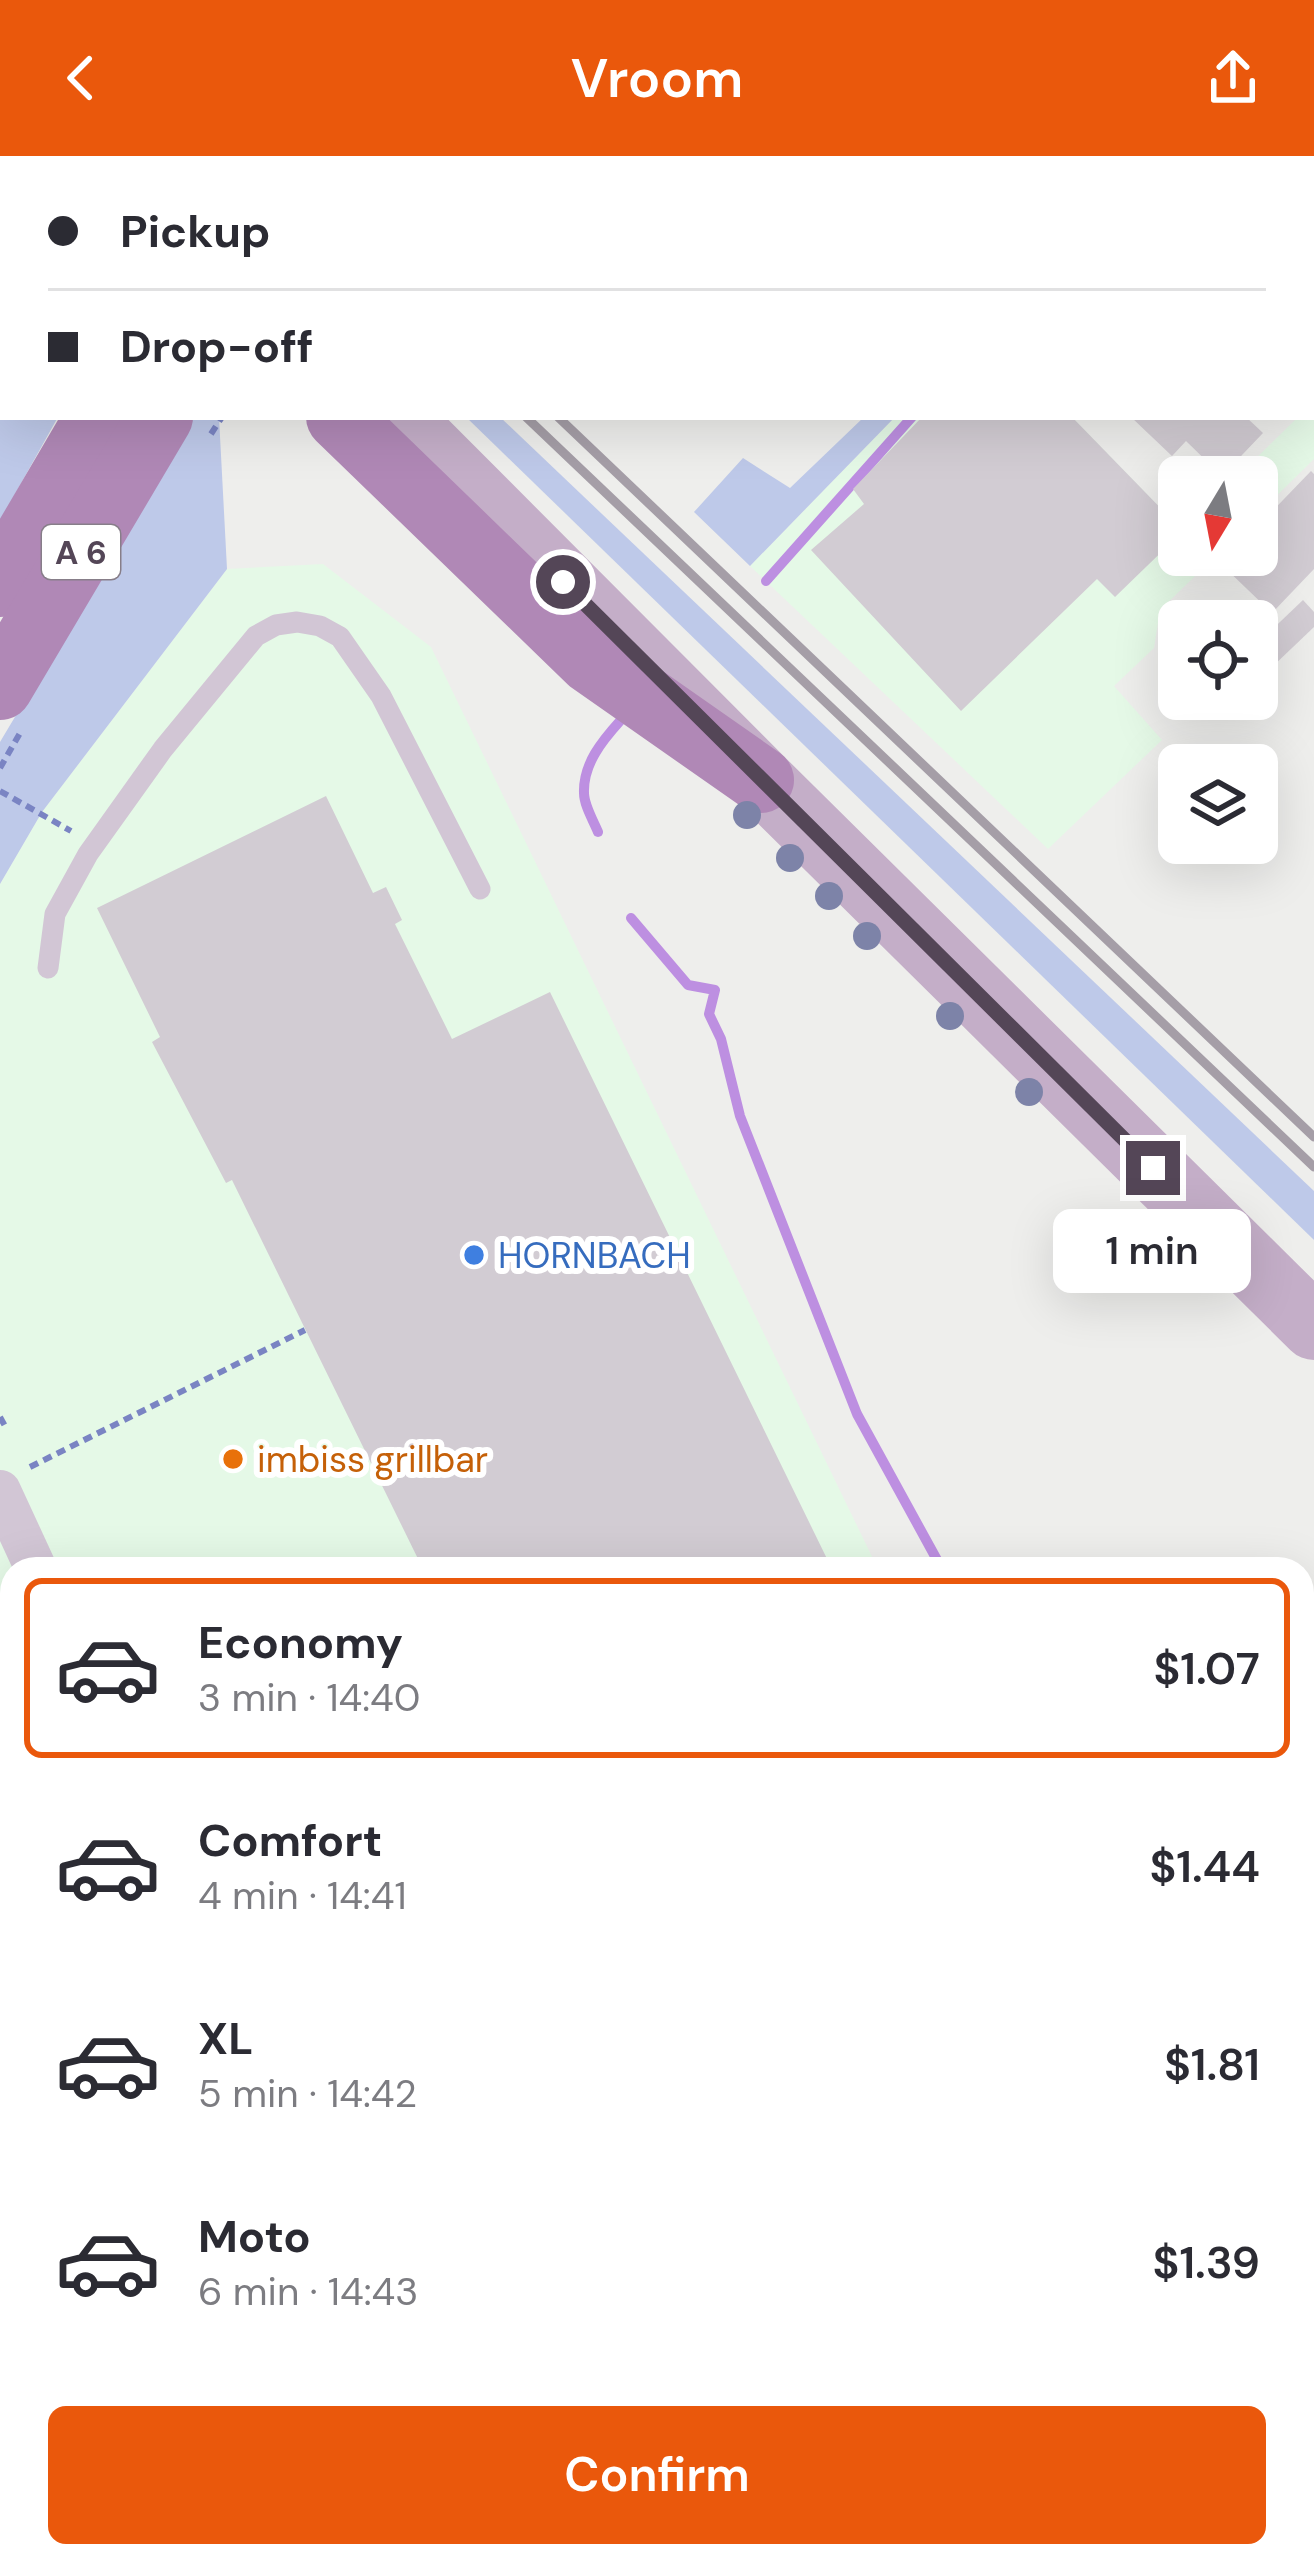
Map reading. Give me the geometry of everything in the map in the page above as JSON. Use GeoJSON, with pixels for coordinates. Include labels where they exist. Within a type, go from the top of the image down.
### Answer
{"type":"FeatureCollection","features":[{"type":"Feature","properties":{"kind":"highway","name":"A 6"},"geometry":{"type":"LineString","coordinates":[[0,548],[71,420]]}},
{"type":"Feature","properties":{"kind":"highway","name":"A 6"},"geometry":{"type":"LineString","coordinates":[[0,584],[96,420]]}},
{"type":"Feature","properties":{"kind":"highway","name":"A 6"},"geometry":{"type":"LineString","coordinates":[[0,650],[133,420]]}},
{"type":"Feature","properties":{"kind":"highway","name":"A 6"},"geometry":{"type":"LineString","coordinates":[[0,687],[158,420]]}},
{"type":"Feature","properties":{"kind":"highway"},"geometry":{"type":"LineString","coordinates":[[342,420],[591,661],[760,780]]}},
{"type":"Feature","properties":{"kind":"main road"},"geometry":{"type":"LineString","coordinates":[[402,420],[1314,1328]]}},
{"type":"Feature","properties":{"kind":"street"},"geometry":{"type":"LineString","coordinates":[[15,1479],[34,1557]]}},
{"type":"Feature","properties":{"kind":"lane"},"geometry":{"type":"LineString","coordinates":[[48,968],[55,914],[95,844],[163,748],[256,636],[275,625],[320,626],[340,637],[381,697],[480,889]]}},
{"type":"Feature","properties":{"kind":"path"},"geometry":{"type":"LineString","coordinates":[[0,791],[95,844]]}},
{"type":"Feature","properties":{"kind":"path"},"geometry":{"type":"LineString","coordinates":[[15,1479],[305,1330]]}},
{"type":"Feature","properties":{"kind":"path"},"geometry":{"type":"LineString","coordinates":[[0,1417],[5,1426]]}},
{"type":"Feature","properties":{"kind":"shaded area"},"geometry":{"type":"Polygon","coordinates":[[[0,420],[56,420],[0,521],[0,420]]]}},
{"type":"Feature","properties":{"kind":"shaded area"},"geometry":{"type":"Polygon","coordinates":[[[173,420],[219,420],[227,569],[42,812],[0,884],[0,742],[74,618],[173,420]]]}},
{"type":"Feature","properties":{"kind":"shaded area"},"geometry":{"type":"Polygon","coordinates":[[[469,420],[503,420],[1314,1191],[1314,1240],[469,420]]]}},
{"type":"Feature","properties":{"kind":"shaded area"},"geometry":{"type":"Polygon","coordinates":[[[861,420],[892,420],[750,566],[694,512],[743,458],[790,488],[861,420]]]}},
{"type":"Feature","properties":{"kind":"shaded area"},"geometry":{"type":"Polygon","coordinates":[[[892,420],[1075,420],[1158,505],[1158,576],[1195,576],[1170,600],[1158,600],[1154,648],[1114,686],[1162,740],[1048,849],[750,566],[892,420]]]}},
{"type":"Feature","properties":{"kind":"shaded area"},"geometry":{"type":"Polygon","coordinates":[[[1295,420],[1314,420],[1314,459],[1278,494],[1278,456],[1258,456],[1295,420]]]}},
{"type":"Feature","properties":{"kind":"shaded area"},"geometry":{"type":"Polygon","coordinates":[[[323,564],[431,647],[872,1557],[0,1557],[0,884],[42,812],[227,569],[323,564]]]}},
{"type":"Feature","properties":{"kind":"building"},"geometry":{"type":"Polygon","coordinates":[[[919,420],[1075,420],[1158,505],[1158,555],[1115,597],[1097,579],[961,711],[811,550],[864,504],[853,489],[919,420]]]}},
{"type":"Feature","properties":{"kind":"building"},"geometry":{"type":"Polygon","coordinates":[[[1134,420],[1249,420],[1263,433],[1241,456],[1201,456],[1186,441],[1172,456],[1134,420]]]}},
{"type":"Feature","properties":{"kind":"building"},"geometry":{"type":"Polygon","coordinates":[[[1311,471],[1314,474],[1314,569],[1278,607],[1278,600],[1258,600],[1233,576],[1278,576],[1278,505],[1311,471]]]}},
{"type":"Feature","properties":{"kind":"building"},"geometry":{"type":"Polygon","coordinates":[[[1303,600],[1314,612],[1314,627],[1278,661],[1278,624],[1303,600]]]}},
{"type":"Feature","properties":{"kind":"building","name":"HORNBACH"},"geometry":{"type":"Polygon","coordinates":[[[326,796],[373,893],[386,887],[402,920],[395,924],[452,1039],[550,992],[826,1557],[417,1557],[232,1180],[226,1183],[152,1042],[160,1037],[97,908],[326,796]]]}},
{"type":"Feature","properties":{"kind":"waterway"},"geometry":{"type":"LineString","coordinates":[[766,581],[909,420]]}},
{"type":"Feature","properties":{"kind":"waterway"},"geometry":{"type":"LineString","coordinates":[[598,832],[585,802],[585,782],[595,754],[620,721]]}},
{"type":"Feature","properties":{"kind":"waterway"},"geometry":{"type":"LineString","coordinates":[[631,918],[688,985],[715,990],[709,1014],[721,1039],[740,1116],[857,1414],[935,1557]]}},
{"type":"Feature","properties":{"kind":"railway"},"geometry":{"type":"LineString","coordinates":[[529,420],[1314,1167]]}},
{"type":"Feature","properties":{"kind":"railway"},"geometry":{"type":"LineString","coordinates":[[561,420],[1314,1137]]}},
{"type":"Feature","properties":{"kind":"place","name":"HORNBACH"},"geometry":{"type":"Point","coordinates":[474,1255]}},
{"type":"Feature","properties":{"kind":"place","name":"imbiss grillbar"},"geometry":{"type":"Point","coordinates":[233,1459]}},
{"type":"Feature","properties":{"kind":"route"},"geometry":{"type":"LineString","coordinates":[[563,582],[1153,1168]]}}]}
